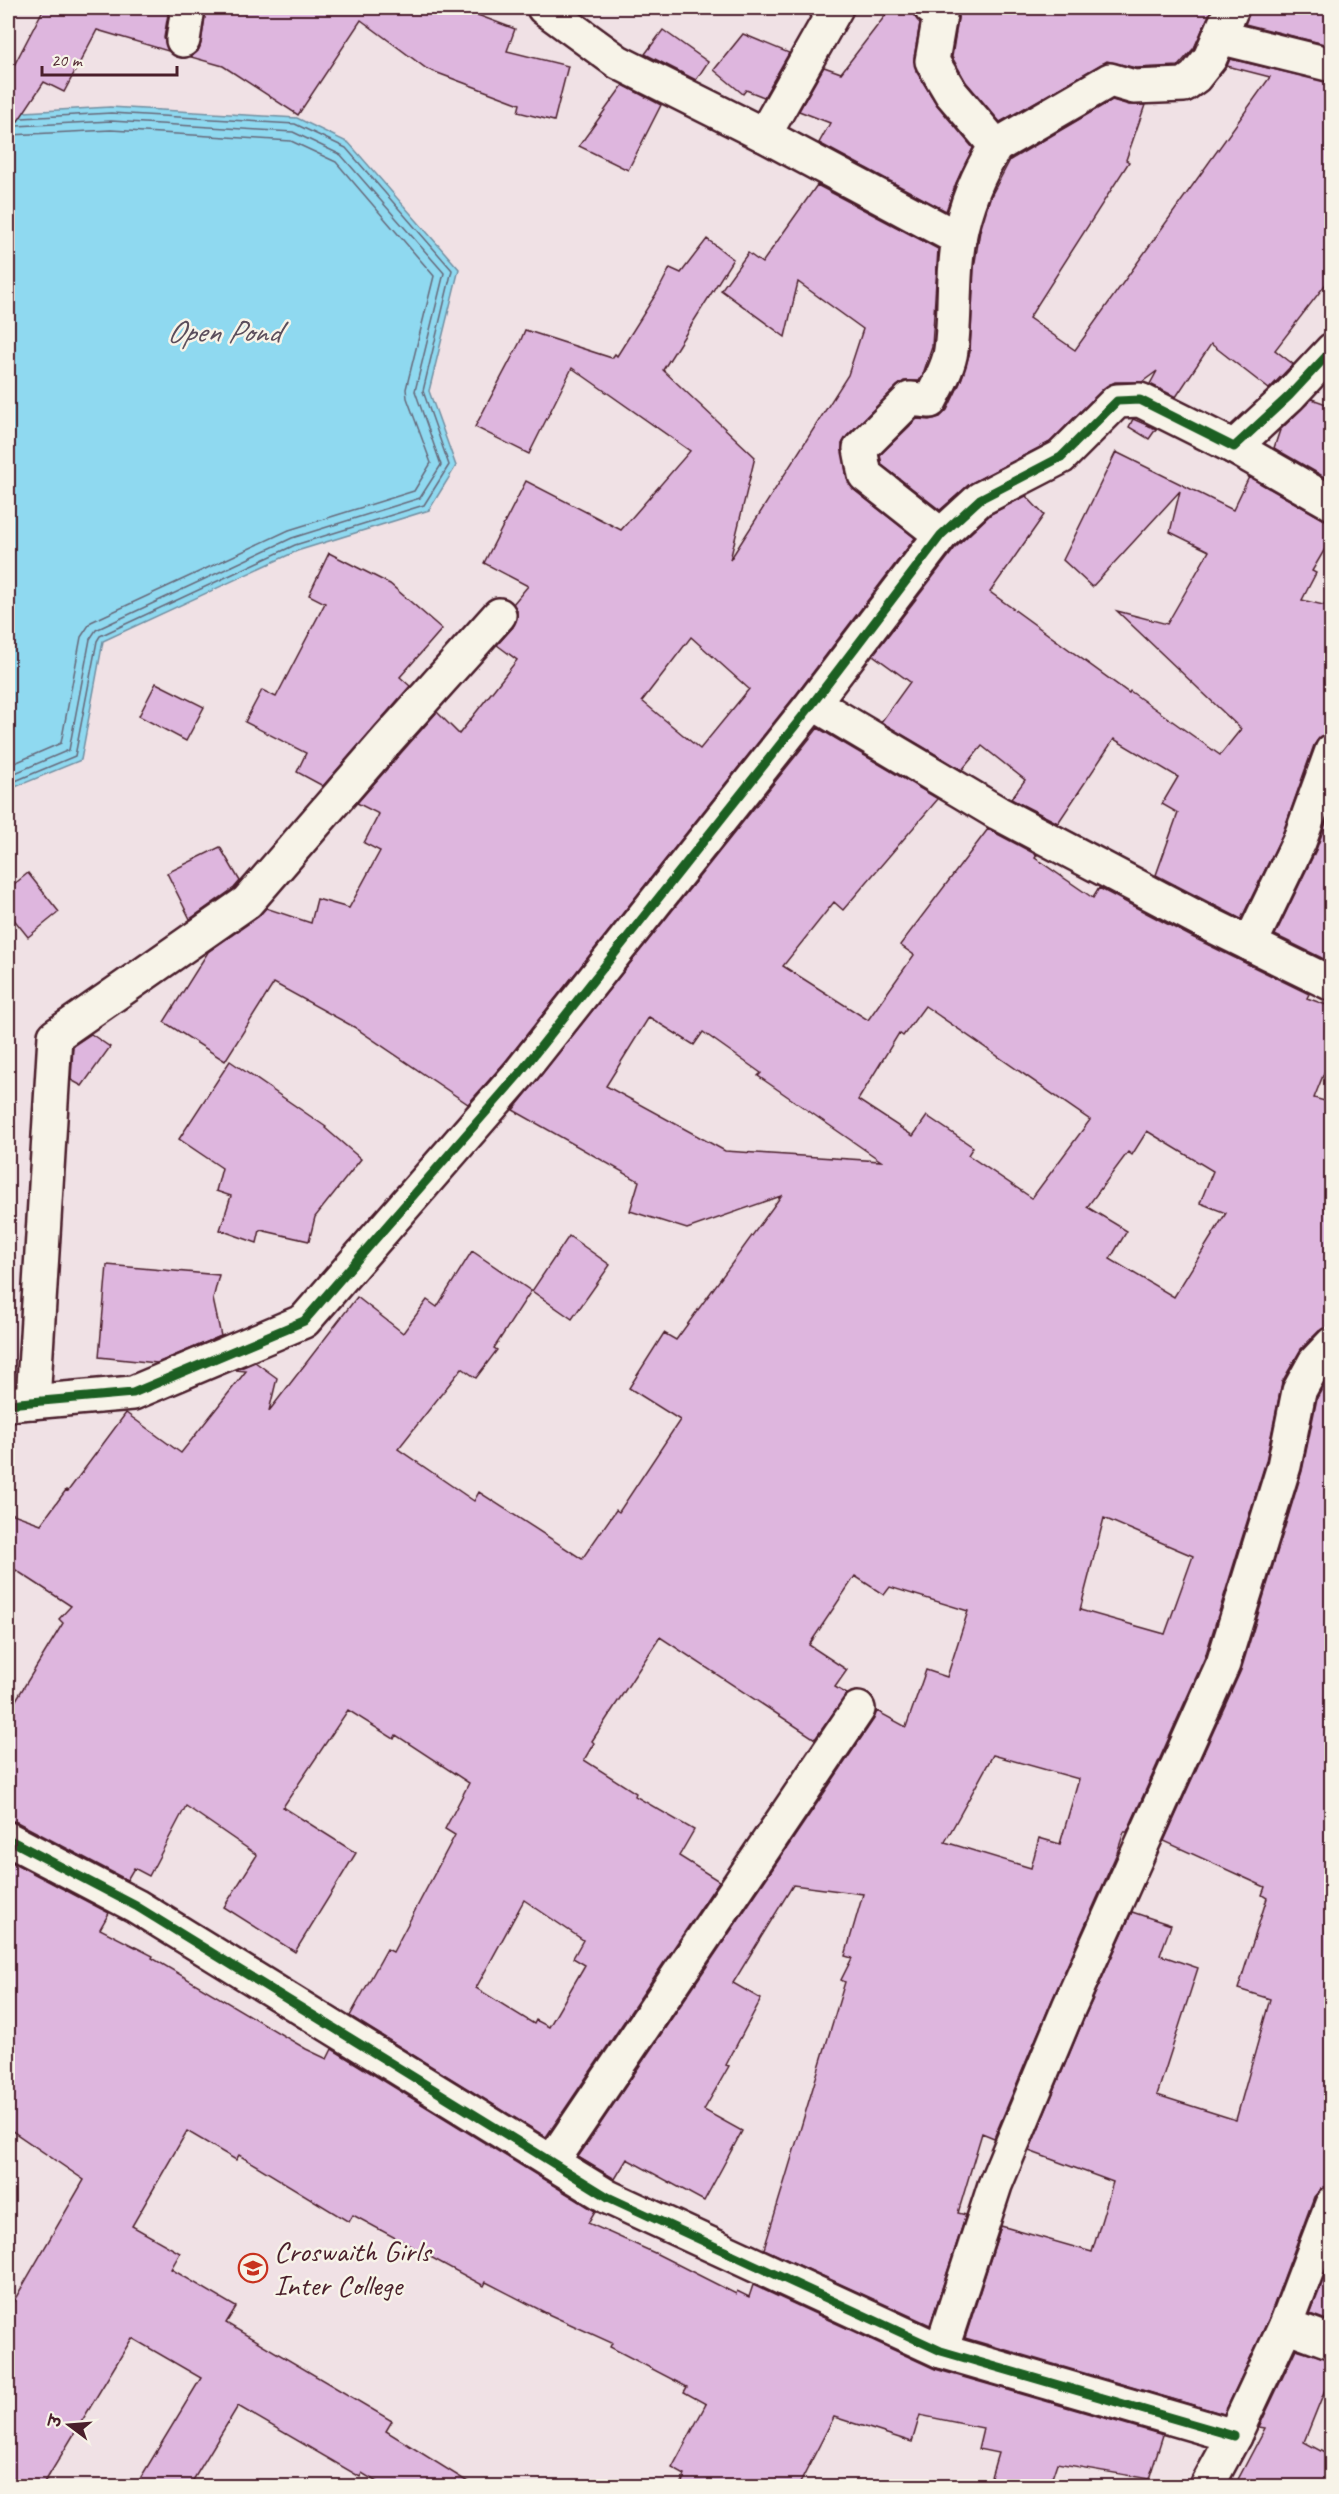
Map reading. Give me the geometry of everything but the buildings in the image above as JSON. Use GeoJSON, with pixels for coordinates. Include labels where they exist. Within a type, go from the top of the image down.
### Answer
{"type":"FeatureCollection","features":[{"type":"Feature","properties":{"kind":"street"},"geometry":{"type":"LineString","coordinates":[[183,40],[188,8]]}},
{"type":"Feature","properties":{"kind":"street"},"geometry":{"type":"LineString","coordinates":[[544,8],[618,62],[764,135],[959,239]]}},
{"type":"Feature","properties":{"kind":"street"},"geometry":{"type":"LineString","coordinates":[[764,135],[836,8]]}},
{"type":"Feature","properties":{"kind":"street"},"geometry":{"type":"LineString","coordinates":[[931,8],[940,15],[932,61],[951,93],[996,146]]}},
{"type":"Feature","properties":{"kind":"street"},"geometry":{"type":"LineString","coordinates":[[941,535],[866,475],[860,449],[910,399],[930,401],[934,393],[951,352],[959,239],[976,180],[996,146],[1110,80],[1134,87],[1184,85],[1195,77],[1210,58],[1232,8]]}},
{"type":"Feature","properties":{"kind":"street"},"geometry":{"type":"LineString","coordinates":[[1219,37],[1332,65]]}},
{"type":"Feature","properties":{"kind":"street"},"geometry":{"type":"LineString","coordinates":[[1234,447],[1289,396],[1332,350]]}},
{"type":"Feature","properties":{"kind":"street"},"geometry":{"type":"LineString","coordinates":[[499,615],[388,739],[247,903],[55,1036],[20,1403],[133,1393],[304,1321],[519,1074],[813,703],[941,535],[980,499],[1061,457],[1117,401],[1140,400],[1234,447],[1332,503]]}},
{"type":"Feature","properties":{"kind":"street"},"geometry":{"type":"LineString","coordinates":[[813,703],[998,813],[1332,984]]}},
{"type":"Feature","properties":{"kind":"street"},"geometry":{"type":"LineString","coordinates":[[1250,944],[1299,842],[1332,751]]}},
{"type":"Feature","properties":{"kind":"street"},"geometry":{"type":"LineString","coordinates":[[941,2351],[995,2185],[1069,2007],[1223,1664],[1284,1466],[1299,1391],[1315,1362],[1332,1344]]}},
{"type":"Feature","properties":{"kind":"street"},"geometry":{"type":"LineString","coordinates":[[552,2162],[858,1709]]}},
{"type":"Feature","properties":{"kind":"street"},"geometry":{"type":"LineString","coordinates":[[8,1839],[136,1906],[608,2197],[941,2351],[1234,2436]]}},
{"type":"Feature","properties":{"kind":"street"},"geometry":{"type":"LineString","coordinates":[[1207,2487],[1234,2436],[1286,2325],[1332,2204]]}},
{"type":"Feature","properties":{"kind":"street"},"geometry":{"type":"LineString","coordinates":[[1286,2325],[1332,2342]]}},
{"type":"Feature","properties":{"kind":"water","name":"Open Pond"},"geometry":{"type":"Polygon","coordinates":[[[110,107],[297,118],[349,143],[459,269],[429,391],[456,466],[429,510],[297,551],[103,641],[81,760],[8,790],[8,113],[110,107]]]}},
{"type":"Feature","properties":{"kind":"cycle path"},"geometry":{"type":"LineString","coordinates":[[8,1404],[133,1393],[304,1321],[519,1074],[813,703],[941,535],[980,499],[1061,457],[1117,401],[1140,400],[1234,447],[1289,396],[1332,350]]}},
{"type":"Feature","properties":{"kind":"cycle path"},"geometry":{"type":"LineString","coordinates":[[8,1839],[136,1906],[608,2197],[941,2351],[1234,2436]]}},
{"type":"Feature","properties":{"kind":"place","name":"Croswaith Girls Inter College"},"geometry":{"type":"Point","coordinates":[253,2268]}}]}
